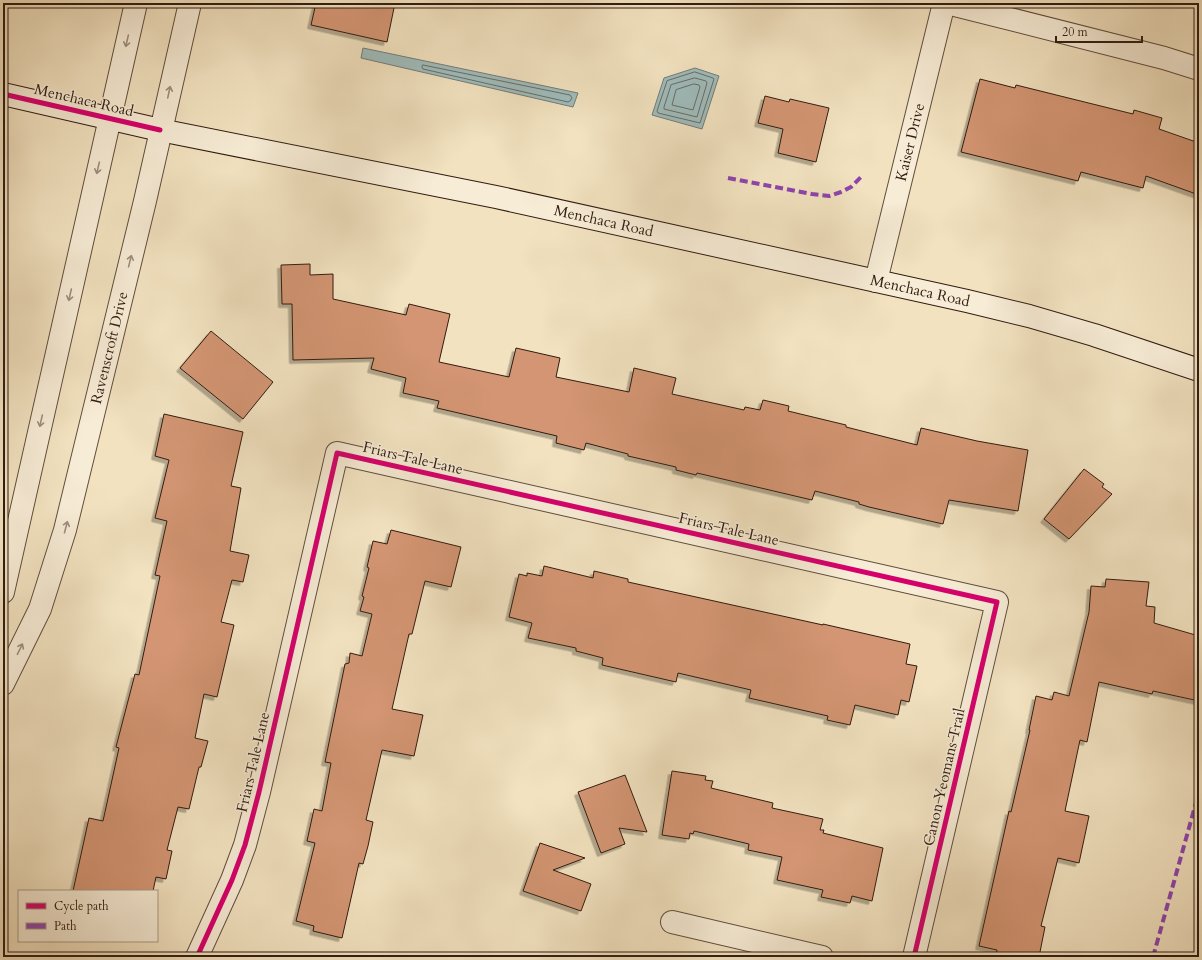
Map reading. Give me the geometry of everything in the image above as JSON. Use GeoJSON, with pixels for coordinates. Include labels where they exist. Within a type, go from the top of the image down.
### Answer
{"type":"FeatureCollection","features":[{"type":"Feature","properties":{"kind":"street"},"geometry":{"type":"LineString","coordinates":[[3,592],[109,117],[136,3]]}},
{"type":"Feature","properties":{"kind":"street","name":"Ravenscroft Drive"},"geometry":{"type":"LineString","coordinates":[[3,684],[40,609],[65,530],[145,201],[190,3]]}},
{"type":"Feature","properties":{"kind":"street"},"geometry":{"type":"LineString","coordinates":[[945,3],[1164,58],[1199,69]]}},
{"type":"Feature","properties":{"kind":"street","name":"Kaiser Drive"},"geometry":{"type":"LineString","coordinates":[[876,281],[945,3]]}},
{"type":"Feature","properties":{"kind":"street","name":"Menchaca Road"},"geometry":{"type":"LineString","coordinates":[[3,94],[109,117],[160,130],[496,197],[1029,316],[1094,335],[1199,370]]}},
{"type":"Feature","properties":{"kind":"street","name":"Friars Tale Lane"},"geometry":{"type":"LineString","coordinates":[[197,957],[232,880],[245,845],[259,792],[336,452],[997,602]]}},
{"type":"Feature","properties":{"kind":"street","name":"Canon Yeomans Trail"},"geometry":{"type":"LineString","coordinates":[[914,957],[997,602]]}},
{"type":"Feature","properties":{"kind":"street"},"geometry":{"type":"LineString","coordinates":[[672,922],[822,957]]}},
{"type":"Feature","properties":{"kind":"water"},"geometry":{"type":"Polygon","coordinates":[[[363,48],[578,93],[573,107],[361,58],[363,48]]]}},
{"type":"Feature","properties":{"kind":"water"},"geometry":{"type":"Polygon","coordinates":[[[695,68],[719,76],[702,129],[652,115],[664,78],[695,68]]]}},
{"type":"Feature","properties":{"kind":"building"},"geometry":{"type":"Polygon","coordinates":[[[316,3],[395,3],[387,42],[311,25],[316,3]]]}},
{"type":"Feature","properties":{"kind":"building"},"geometry":{"type":"Polygon","coordinates":[[[980,79],[1015,88],[1016,85],[1133,114],[1134,110],[1162,118],[1159,129],[1199,143],[1199,195],[1146,176],[1143,188],[1081,172],[1078,181],[961,152],[980,79]]]}},
{"type":"Feature","properties":{"kind":"building"},"geometry":{"type":"Polygon","coordinates":[[[765,96],[789,102],[790,99],[829,108],[816,162],[778,153],[783,129],[758,123],[765,96]]]}},
{"type":"Feature","properties":{"kind":"building"},"geometry":{"type":"Polygon","coordinates":[[[310,264],[310,275],[333,274],[333,299],[406,315],[409,304],[450,314],[439,362],[509,377],[516,348],[560,358],[556,377],[629,392],[634,368],[676,378],[672,394],[744,410],[745,407],[760,410],[763,400],[789,406],[788,411],[846,425],[846,427],[917,445],[921,428],[977,441],[1028,450],[1018,511],[949,500],[943,524],[869,507],[859,504],[859,502],[815,491],[812,500],[697,473],[696,475],[676,470],[676,467],[628,456],[628,454],[586,443],[584,450],[556,443],[557,436],[437,408],[439,401],[403,393],[406,378],[371,369],[374,358],[293,360],[292,304],[282,304],[281,265],[310,264]]]}},
{"type":"Feature","properties":{"kind":"building"},"geometry":{"type":"Polygon","coordinates":[[[211,331],[273,382],[243,419],[180,368],[211,331]]]}},
{"type":"Feature","properties":{"kind":"building"},"geometry":{"type":"Polygon","coordinates":[[[164,414],[243,432],[231,486],[241,488],[230,551],[249,555],[243,582],[232,580],[221,622],[234,625],[217,697],[204,694],[195,738],[208,741],[201,767],[199,767],[189,809],[178,807],[167,850],[172,851],[166,879],[156,877],[153,890],[73,890],[89,818],[103,821],[119,748],[116,747],[135,674],[139,675],[160,576],[155,575],[167,521],[155,518],[169,460],[155,456],[164,414]]]}},
{"type":"Feature","properties":{"kind":"building"},"geometry":{"type":"Polygon","coordinates":[[[1084,469],[1104,484],[1102,487],[1112,494],[1069,539],[1044,519],[1084,469]]]}},
{"type":"Feature","properties":{"kind":"building"},"geometry":{"type":"Polygon","coordinates":[[[391,530],[461,547],[451,587],[425,581],[412,634],[409,634],[392,709],[423,715],[414,756],[382,750],[366,820],[373,822],[368,846],[363,864],[359,863],[342,938],[313,931],[314,926],[296,921],[315,843],[307,841],[314,809],[322,811],[331,763],[325,762],[345,664],[349,663],[350,653],[362,656],[372,614],[360,611],[364,597],[362,596],[369,568],[367,567],[373,541],[387,544],[391,530]]]}},
{"type":"Feature","properties":{"kind":"building"},"geometry":{"type":"Polygon","coordinates":[[[544,566],[593,578],[594,571],[628,579],[628,582],[910,644],[906,664],[917,666],[909,702],[901,700],[898,715],[855,705],[850,725],[827,720],[828,716],[749,698],[751,690],[678,673],[676,682],[602,665],[603,658],[576,651],[576,648],[528,638],[532,623],[509,617],[519,574],[527,576],[527,573],[542,576],[544,566]]]}},
{"type":"Feature","properties":{"kind":"building"},"geometry":{"type":"Polygon","coordinates":[[[1106,579],[1149,582],[1146,606],[1155,607],[1154,623],[1199,636],[1199,701],[1153,691],[1152,694],[1099,682],[1087,742],[1080,740],[1065,811],[1089,816],[1079,863],[1058,858],[1041,926],[1045,927],[1039,957],[996,957],[997,950],[979,946],[1009,811],[1011,812],[1030,730],[1036,696],[1052,700],[1054,692],[1069,696],[1089,612],[1091,586],[1105,587],[1106,579]]]}},
{"type":"Feature","properties":{"kind":"building"},"geometry":{"type":"Polygon","coordinates":[[[672,771],[706,776],[705,780],[713,781],[711,788],[773,803],[772,808],[823,819],[820,830],[824,830],[823,833],[883,848],[872,901],[852,896],[850,903],[821,897],[823,890],[777,880],[782,857],[748,850],[749,844],[694,831],[693,834],[690,833],[689,839],[662,835],[672,771]]]}},
{"type":"Feature","properties":{"kind":"building"},"geometry":{"type":"Polygon","coordinates":[[[625,775],[647,832],[619,828],[625,844],[601,853],[578,792],[625,775]]]}},
{"type":"Feature","properties":{"kind":"building"},"geometry":{"type":"Polygon","coordinates":[[[540,843],[585,858],[553,870],[591,884],[581,911],[523,891],[540,843]]]}},
{"type":"Feature","properties":{"kind":"marked path"},"geometry":{"type":"LineString","coordinates":[[728,178],[829,196],[851,187],[861,177]]}},
{"type":"Feature","properties":{"kind":"marked path"},"geometry":{"type":"LineString","coordinates":[[1153,957],[1199,792]]}},
{"type":"Feature","properties":{"kind":"cycle path"},"geometry":{"type":"LineString","coordinates":[[3,94],[160,130]]}},
{"type":"Feature","properties":{"kind":"cycle path"},"geometry":{"type":"LineString","coordinates":[[197,957],[232,880],[245,845],[259,792],[337,453],[997,602],[914,957]]}}]}
